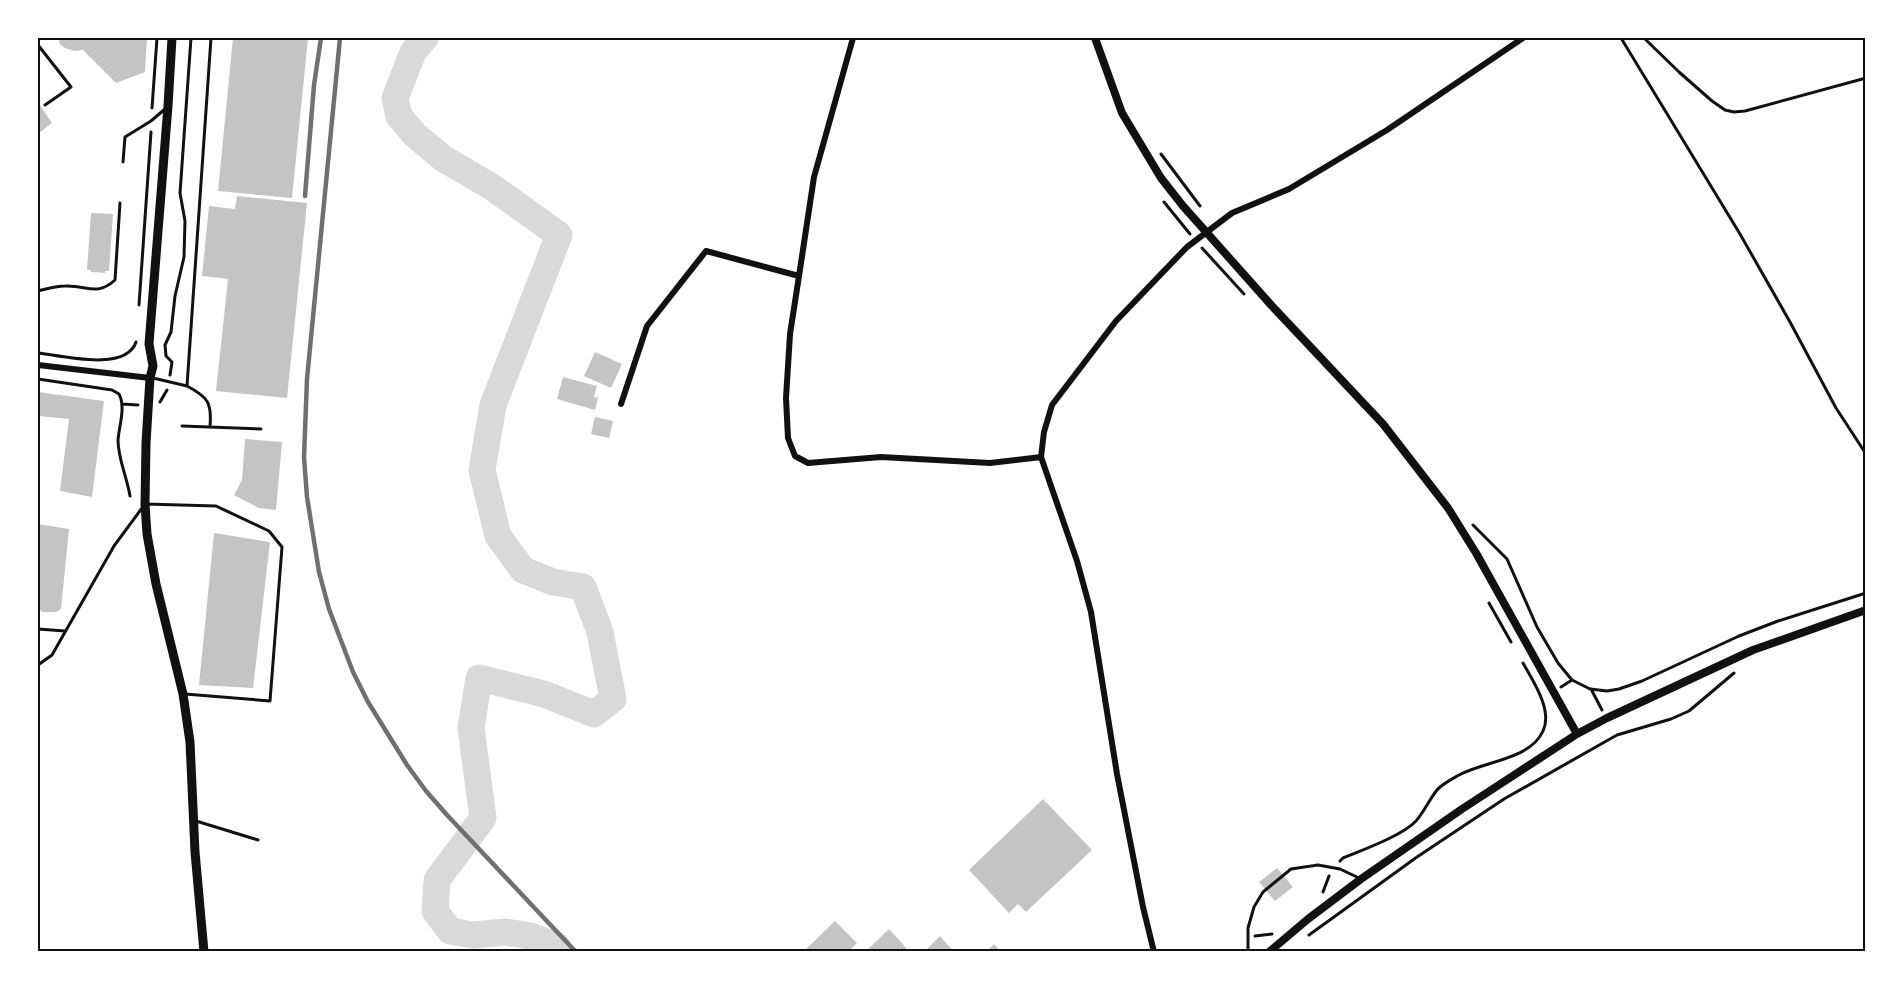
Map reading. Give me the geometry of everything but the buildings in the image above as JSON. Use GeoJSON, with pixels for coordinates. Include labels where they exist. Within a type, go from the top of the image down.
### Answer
{"type":"FeatureCollection","features":[{"type":"Feature","properties":{"kind":"main road"},"geometry":{"type":"LineString","coordinates":[[172,38],[149,344],[153,366],[150,378],[146,443],[145,504],[147,534],[154,574],[183,694],[190,742],[195,852],[204,951]]}},
{"type":"Feature","properties":{"kind":"street"},"geometry":{"type":"LineString","coordinates":[[853,38],[814,177],[790,334],[786,398],[788,438],[795,456],[808,463],[881,457],[990,463],[1041,457]]}},
{"type":"Feature","properties":{"kind":"street"},"geometry":{"type":"LineString","coordinates":[[1095,38],[1122,113],[1161,178],[1272,306],[1383,424],[1448,508],[1476,553],[1577,735]]}},
{"type":"Feature","properties":{"kind":"street"},"geometry":{"type":"LineString","coordinates":[[1154,951],[1117,774],[1091,612],[1077,561],[1041,457],[1044,432],[1052,405],[1116,321],[1187,247],[1232,213],[1289,189],[1387,130],[1523,38]]}},
{"type":"Feature","properties":{"kind":"street"},"geometry":{"type":"LineString","coordinates":[[621,404],[647,326],[706,251],[799,276]]}},
{"type":"Feature","properties":{"kind":"street"},"geometry":{"type":"LineString","coordinates":[[38,365],[150,378]]}},
{"type":"Feature","properties":{"kind":"street"},"geometry":{"type":"LineString","coordinates":[[1269,951],[1361,879],[1462,809],[1577,735],[1607,718],[1753,650],[1866,610]]}},
{"type":"Feature","properties":{"kind":"lane"},"geometry":{"type":"LineString","coordinates":[[187,386],[211,38]]}},
{"type":"Feature","properties":{"kind":"lane"},"geometry":{"type":"LineString","coordinates":[[1644,38],[1712,101],[1725,110],[1734,112],[1866,78]]}},
{"type":"Feature","properties":{"kind":"lane"},"geometry":{"type":"LineString","coordinates":[[38,45],[71,87],[45,105]]}},
{"type":"Feature","properties":{"kind":"lane"},"geometry":{"type":"LineString","coordinates":[[123,162],[125,137],[151,121],[168,106]]}},
{"type":"Feature","properties":{"kind":"lane"},"geometry":{"type":"LineString","coordinates":[[38,291],[66,286],[99,290],[106,288],[115,280],[120,203]]}},
{"type":"Feature","properties":{"kind":"lane"},"geometry":{"type":"LineString","coordinates":[[150,378],[187,386],[199,392],[207,400],[211,410],[210,426]]}},
{"type":"Feature","properties":{"kind":"lane"},"geometry":{"type":"LineString","coordinates":[[182,426],[261,429]]}},
{"type":"Feature","properties":{"kind":"lane"},"geometry":{"type":"LineString","coordinates":[[38,665],[52,655],[114,546],[145,504],[216,506],[269,531],[282,547],[270,701],[183,694]]}},
{"type":"Feature","properties":{"kind":"lane"},"geometry":{"type":"LineString","coordinates":[[38,629],[65,631]]}},
{"type":"Feature","properties":{"kind":"lane"},"geometry":{"type":"LineString","coordinates":[[194,820],[258,840]]}},
{"type":"Feature","properties":{"kind":"lane"},"geometry":{"type":"LineString","coordinates":[[1248,951],[1248,928],[1254,907],[1263,892],[1291,869],[1318,865],[1340,868],[1361,879]]}},
{"type":"Feature","properties":{"kind":"path"},"geometry":{"type":"LineString","coordinates":[[152,107],[157,38]]}},
{"type":"Feature","properties":{"kind":"path"},"geometry":{"type":"LineString","coordinates":[[172,362],[168,360],[165,353],[165,345],[171,332],[174,296],[184,257],[185,221],[180,193],[191,38]]}},
{"type":"Feature","properties":{"kind":"path"},"geometry":{"type":"LineString","coordinates":[[1621,38],[1740,234],[1791,322],[1836,408],[1866,454]]}},
{"type":"Feature","properties":{"kind":"path"},"geometry":{"type":"LineString","coordinates":[[138,312],[150,141]]}},
{"type":"Feature","properties":{"kind":"path"},"geometry":{"type":"LineString","coordinates":[[1159,151],[1197,202]]}},
{"type":"Feature","properties":{"kind":"path"},"geometry":{"type":"LineString","coordinates":[[1220,269],[1247,297]]}},
{"type":"Feature","properties":{"kind":"path"},"geometry":{"type":"LineString","coordinates":[[39,353],[90,359],[115,359],[123,357],[134,348],[137,332]]}},
{"type":"Feature","properties":{"kind":"path"},"geometry":{"type":"LineString","coordinates":[[38,379],[112,390],[119,394],[122,404],[119,452],[130,496]]}},
{"type":"Feature","properties":{"kind":"path"},"geometry":{"type":"LineString","coordinates":[[159,406],[166,393]]}},
{"type":"Feature","properties":{"kind":"path"},"geometry":{"type":"LineString","coordinates":[[1501,552],[1507,559],[1537,627],[1557,663],[1572,680],[1590,689],[1607,691],[1642,681],[1739,636],[1778,621],[1866,593]]}},
{"type":"Feature","properties":{"kind":"path"},"geometry":{"type":"LineString","coordinates":[[1487,599],[1515,649]]}},
{"type":"Feature","properties":{"kind":"path"},"geometry":{"type":"LineString","coordinates":[[1343,858],[1377,844],[1415,822],[1438,789],[1460,774],[1510,757],[1535,742],[1543,732],[1544,710],[1535,685],[1520,658]]}},
{"type":"Feature","properties":{"kind":"path"},"geometry":{"type":"LineString","coordinates":[[1301,941],[1417,857],[1504,799],[1617,735],[1671,719],[1689,711],[1739,670]]}},
{"type":"Feature","properties":{"kind":"waterway"},"geometry":{"type":"LineString","coordinates":[[425,38],[413,52],[395,98],[399,116],[415,135],[444,159],[492,187],[559,235],[493,405],[482,470],[498,536],[523,570],[553,582],[583,587],[600,632],[613,699],[594,714],[544,694],[479,678],[471,728],[483,818],[437,880],[435,911],[450,931],[473,935],[505,932],[531,936],[557,946],[560,952]]}},
{"type":"Feature","properties":{"kind":"railway"},"geometry":{"type":"LineString","coordinates":[[305,196],[314,85],[321,38]]}},
{"type":"Feature","properties":{"kind":"railway"},"geometry":{"type":"LineString","coordinates":[[340,38],[307,379],[304,457],[307,497],[319,572],[329,609],[353,672],[368,702],[407,765],[447,815],[576,952]]}}]}
